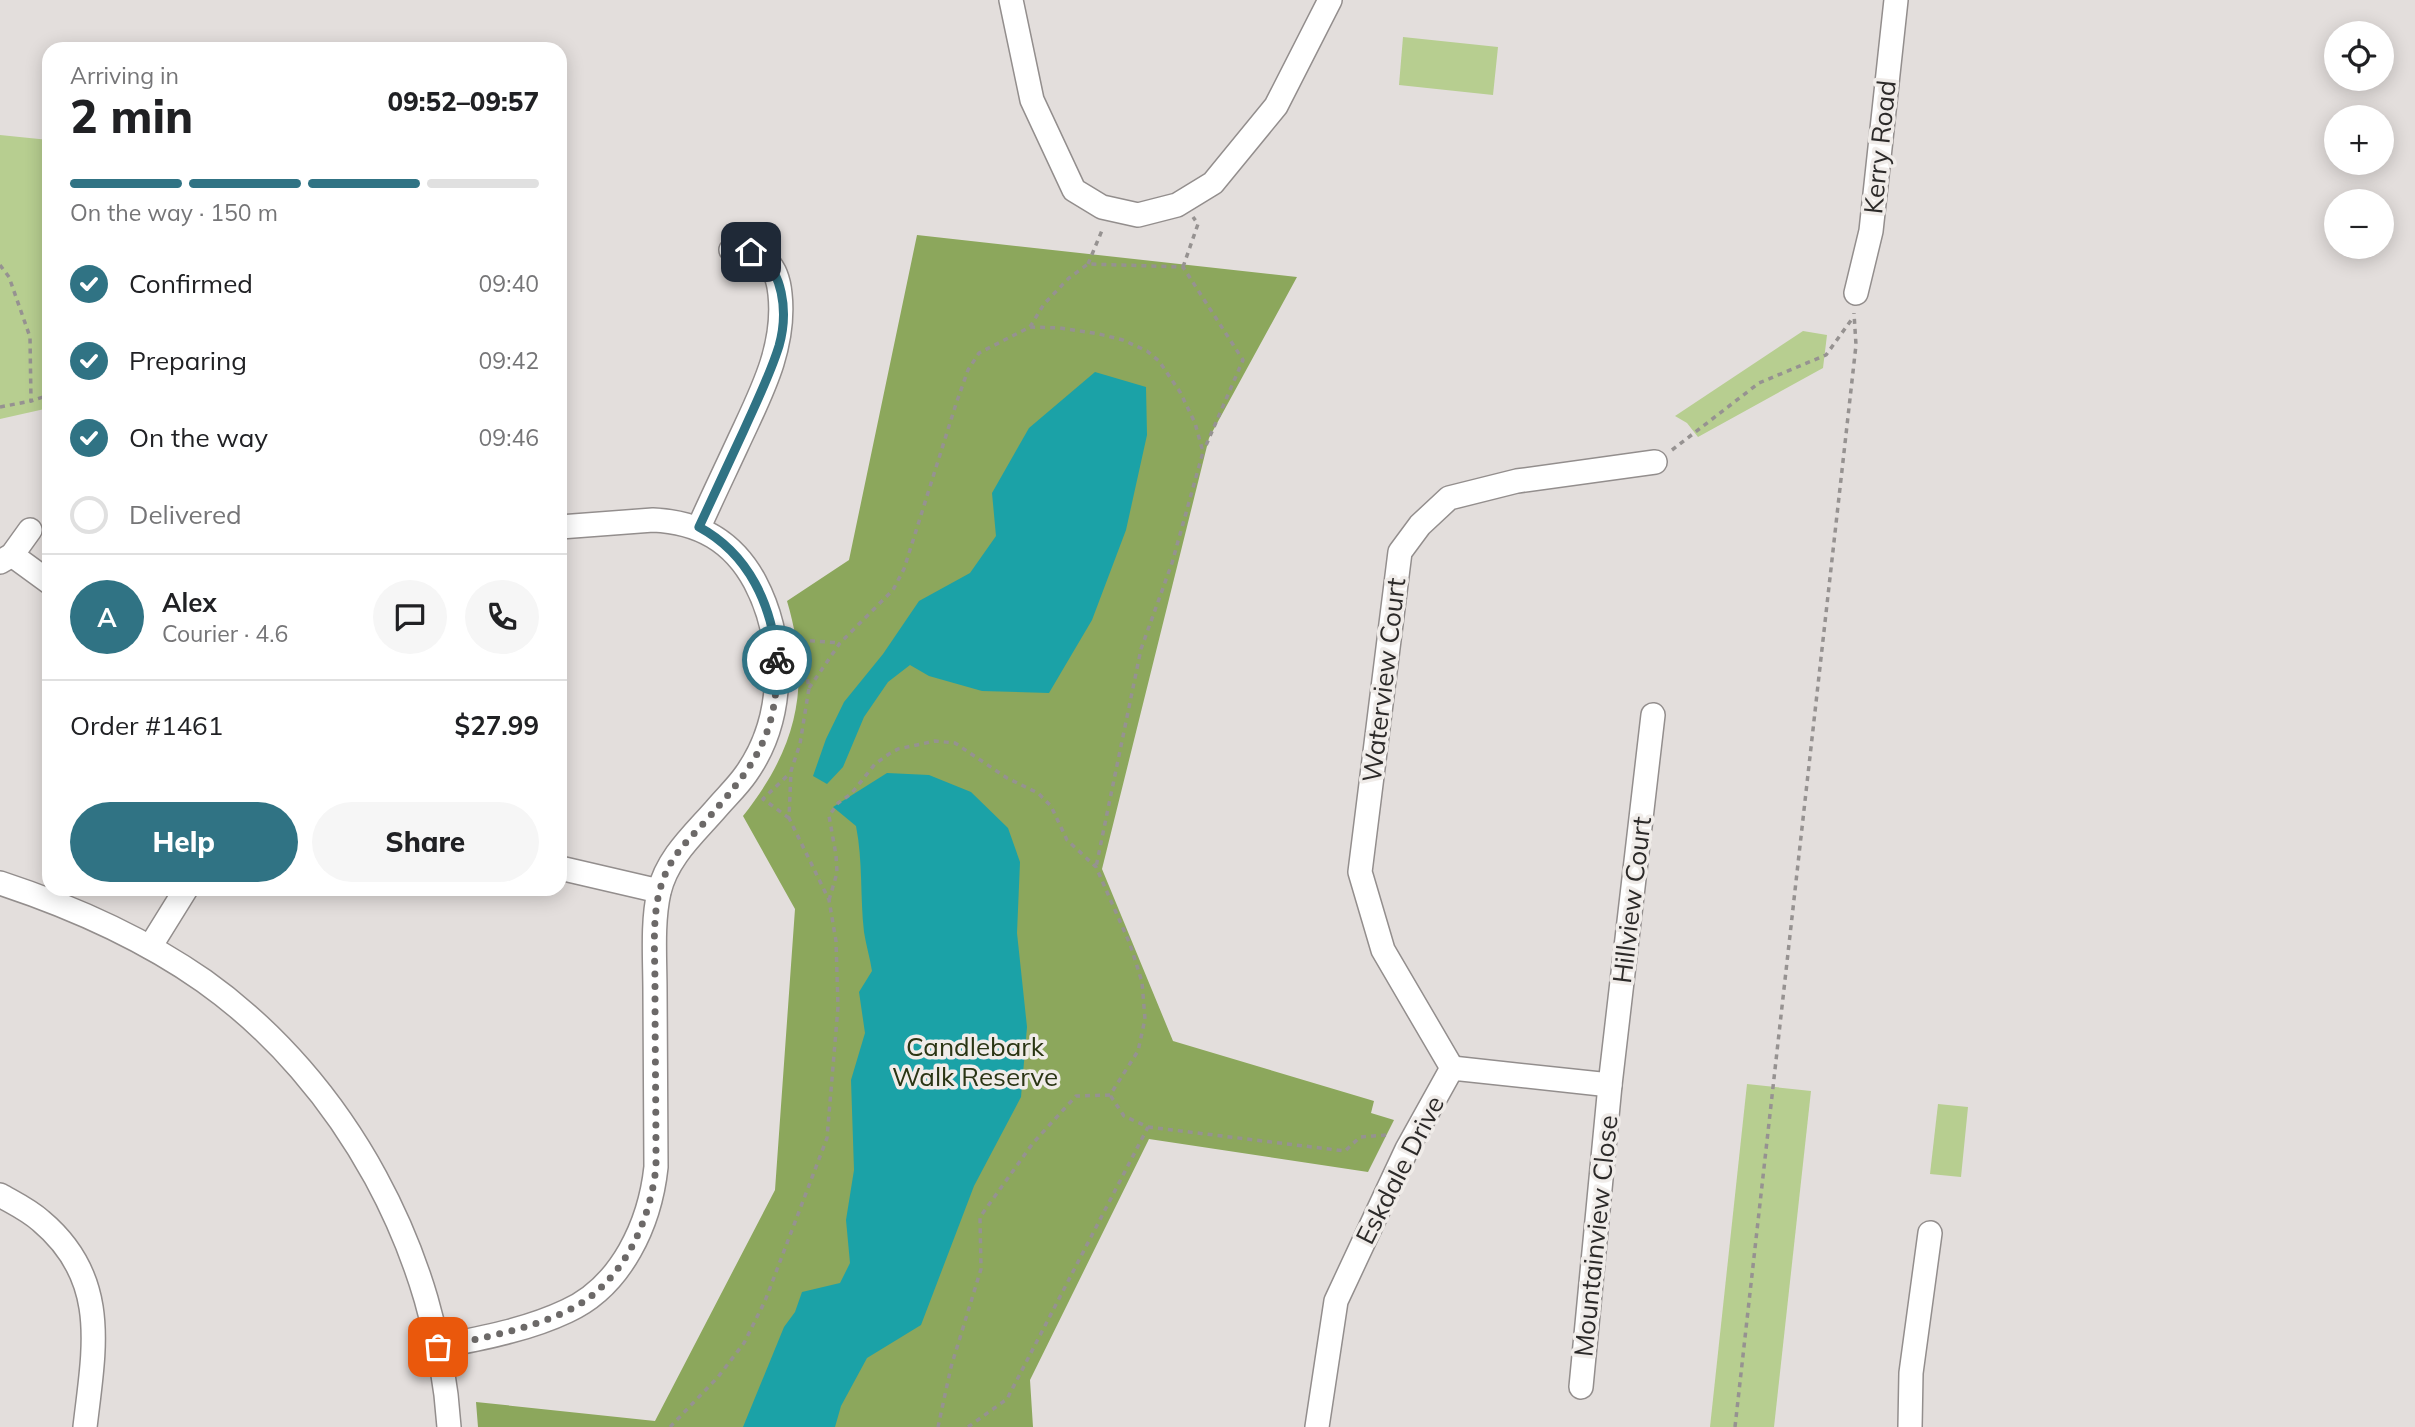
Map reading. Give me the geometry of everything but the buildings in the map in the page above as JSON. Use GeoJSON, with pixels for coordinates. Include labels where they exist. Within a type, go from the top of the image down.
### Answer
{"type":"FeatureCollection","features":[{"type":"Feature","properties":{"kind":"street"},"geometry":{"type":"LineString","coordinates":[[1011,0],[1032,100],[1074,190],[1102,207],[1138,215],[1177,205],[1213,183],[1276,106],[1330,0]]}},
{"type":"Feature","properties":{"kind":"street","name":"Kerry Road"},"geometry":{"type":"LineString","coordinates":[[1856,293],[1871,231],[1896,0]]}},
{"type":"Feature","properties":{"kind":"street"},"geometry":{"type":"LineString","coordinates":[[699,527],[759,397],[779,346],[782,328],[779,284],[772,267],[759,255],[731,250]]}},
{"type":"Feature","properties":{"kind":"street","name":"Waterview Court"},"geometry":{"type":"LineString","coordinates":[[1452,1068],[1383,950],[1360,872],[1400,552],[1420,525],[1449,498],[1517,481],[1655,463]]}},
{"type":"Feature","properties":{"kind":"street"},"geometry":{"type":"LineString","coordinates":[[438,1347],[507,1332],[569,1310],[603,1284],[624,1259],[638,1235],[650,1202],[656,1167],[655,947],[659,891],[675,855],[746,775],[765,739],[773,710],[777,681],[776,657],[769,618],[757,586],[739,557],[713,535],[684,523],[653,520],[567,526]]}},
{"type":"Feature","properties":{"kind":"street"},"geometry":{"type":"LineString","coordinates":[[30,530],[6,559],[42,578]]}},
{"type":"Feature","properties":{"kind":"street","name":"Hillview Court"},"geometry":{"type":"LineString","coordinates":[[1610,1085],[1653,715]]}},
{"type":"Feature","properties":{"kind":"street"},"geometry":{"type":"LineString","coordinates":[[567,870],[659,891]]}},
{"type":"Feature","properties":{"kind":"street"},"geometry":{"type":"LineString","coordinates":[[0,883],[83,912],[150,947],[205,981],[291,1059],[341,1122],[382,1189],[399,1225],[423,1290],[438,1347],[449,1427]]}},
{"type":"Feature","properties":{"kind":"street"},"geometry":{"type":"LineString","coordinates":[[150,947],[182,896]]}},
{"type":"Feature","properties":{"kind":"street","name":"Eskdale Drive"},"geometry":{"type":"LineString","coordinates":[[1317,1427],[1336,1301],[1407,1149],[1452,1068],[1610,1085]]}},
{"type":"Feature","properties":{"kind":"street","name":"Mountainview Close"},"geometry":{"type":"LineString","coordinates":[[1581,1387],[1610,1085]]}},
{"type":"Feature","properties":{"kind":"street"},"geometry":{"type":"LineString","coordinates":[[0,1195],[52,1231],[77,1265],[85,1284],[92,1304],[94,1334],[85,1427]]}},
{"type":"Feature","properties":{"kind":"street"},"geometry":{"type":"LineString","coordinates":[[1910,1427],[1911,1373],[1930,1233]]}},
{"type":"Feature","properties":{"kind":"path"},"geometry":{"type":"LineString","coordinates":[[1182,267],[1198,224],[1184,201]]}},
{"type":"Feature","properties":{"kind":"path"},"geometry":{"type":"LineString","coordinates":[[1030,327],[1044,304],[1069,278],[1088,264],[1098,237],[1115,210]]}},
{"type":"Feature","properties":{"kind":"path"},"geometry":{"type":"LineString","coordinates":[[1088,264],[1182,267]]}},
{"type":"Feature","properties":{"kind":"path"},"geometry":{"type":"LineString","coordinates":[[0,265],[9,277],[30,337],[31,401]]}},
{"type":"Feature","properties":{"kind":"path"},"geometry":{"type":"LineString","coordinates":[[1096,867],[1141,649],[1172,563],[1203,452],[1242,360],[1182,267]]}},
{"type":"Feature","properties":{"kind":"path"},"geometry":{"type":"LineString","coordinates":[[1735,1427],[1856,345],[1853,317],[1856,293]]}},
{"type":"Feature","properties":{"kind":"path"},"geometry":{"type":"LineString","coordinates":[[1655,463],[1759,383],[1826,355],[1853,317]]}},
{"type":"Feature","properties":{"kind":"path"},"geometry":{"type":"LineString","coordinates":[[808,688],[840,643],[893,590],[904,569],[968,370],[979,353],[1030,327],[1060,328],[1123,340],[1147,351],[1159,361],[1180,392],[1195,423],[1203,452]]}},
{"type":"Feature","properties":{"kind":"path"},"geometry":{"type":"LineString","coordinates":[[0,407],[42,397]]}},
{"type":"Feature","properties":{"kind":"path"},"geometry":{"type":"LineString","coordinates":[[670,1427],[718,1377],[744,1343],[765,1301],[827,1138],[836,1041],[836,941],[828,900],[789,818],[791,771],[800,744],[808,688],[800,640],[778,619],[769,618]]}},
{"type":"Feature","properties":{"kind":"path"},"geometry":{"type":"LineString","coordinates":[[800,640],[840,643]]}},
{"type":"Feature","properties":{"kind":"path"},"geometry":{"type":"LineString","coordinates":[[828,900],[837,873],[829,816],[876,764],[898,749],[935,741],[955,743],[1007,778],[1038,793],[1051,806],[1066,840],[1096,867],[1130,944],[1142,982],[1144,1019],[1139,1051],[1110,1095]]}},
{"type":"Feature","properties":{"kind":"path"},"geometry":{"type":"LineString","coordinates":[[789,818],[763,799],[791,771]]}},
{"type":"Feature","properties":{"kind":"path"},"geometry":{"type":"LineString","coordinates":[[1110,1095],[1124,1116],[1148,1127],[1345,1151],[1360,1137],[1387,1135],[1407,1149]]}},
{"type":"Feature","properties":{"kind":"path"},"geometry":{"type":"LineString","coordinates":[[938,1427],[951,1367],[981,1269],[980,1217],[1033,1143],[1076,1096],[1110,1095]]}},
{"type":"Feature","properties":{"kind":"path"},"geometry":{"type":"LineString","coordinates":[[968,1427],[1007,1399],[1148,1127]]}},
{"type":"Feature","properties":{"kind":"green space"},"geometry":{"type":"Polygon","coordinates":[[[1403,37],[1498,47],[1493,95],[1399,85],[1403,37]]]}},
{"type":"Feature","properties":{"kind":"green space"},"geometry":{"type":"Polygon","coordinates":[[[0,135],[42,139],[42,410],[0,419],[0,135]]]}},
{"type":"Feature","properties":{"kind":"green space","name":"Candlebark Walk Reserve"},"geometry":{"type":"Polygon","coordinates":[[[917,235],[1297,277],[1209,438],[1102,869],[1173,1041],[1374,1101],[1371,1113],[1394,1120],[1368,1172],[1149,1139],[1030,1380],[1033,1427],[478,1427],[476,1402],[655,1421],[775,1190],[795,909],[743,816],[776,766],[795,714],[798,660],[795,632],[787,601],[849,560],[917,235]]]}},
{"type":"Feature","properties":{"kind":"green space"},"geometry":{"type":"Polygon","coordinates":[[[1803,331],[1827,335],[1823,368],[1698,437],[1687,423],[1675,416],[1803,331]]]}},
{"type":"Feature","properties":{"kind":"green space"},"geometry":{"type":"Polygon","coordinates":[[[1747,1084],[1811,1091],[1774,1427],[1710,1427],[1747,1084]]]}},
{"type":"Feature","properties":{"kind":"green space"},"geometry":{"type":"Polygon","coordinates":[[[1938,1104],[1968,1107],[1961,1177],[1930,1174],[1938,1104]]]}},
{"type":"Feature","properties":{"kind":"water"},"geometry":{"type":"Polygon","coordinates":[[[1095,372],[1146,387],[1147,435],[1126,530],[1092,620],[1049,693],[982,691],[929,676],[910,665],[888,682],[864,717],[843,767],[827,784],[813,776],[826,739],[844,702],[883,654],[919,601],[970,573],[996,536],[992,493],[1029,428],[1095,372]]]}},
{"type":"Feature","properties":{"kind":"water"},"geometry":{"type":"Polygon","coordinates":[[[887,773],[929,775],[971,792],[1008,828],[1020,862],[1017,933],[1027,1027],[1021,1097],[974,1186],[921,1325],[867,1358],[841,1406],[835,1427],[743,1427],[784,1327],[795,1312],[802,1292],[840,1283],[850,1263],[846,1220],[854,1170],[851,1080],[865,1033],[859,992],[872,971],[864,932],[856,826],[833,807],[887,773]]]}},
{"type":"Feature","properties":{"kind":"way so far"},"geometry":{"type":"LineString","coordinates":[[438,1347],[507,1332],[569,1310],[603,1284],[630,1251],[638,1235],[650,1202],[656,1167],[655,947],[659,891],[675,855],[746,775],[756,758],[771,720],[777,660]]}},
{"type":"Feature","properties":{"kind":"route"},"geometry":{"type":"LineString","coordinates":[[751,252],[766,261],[777,275],[782,311],[779,346],[759,397],[699,527],[726,545],[749,570],[764,602],[777,660]]}}]}
